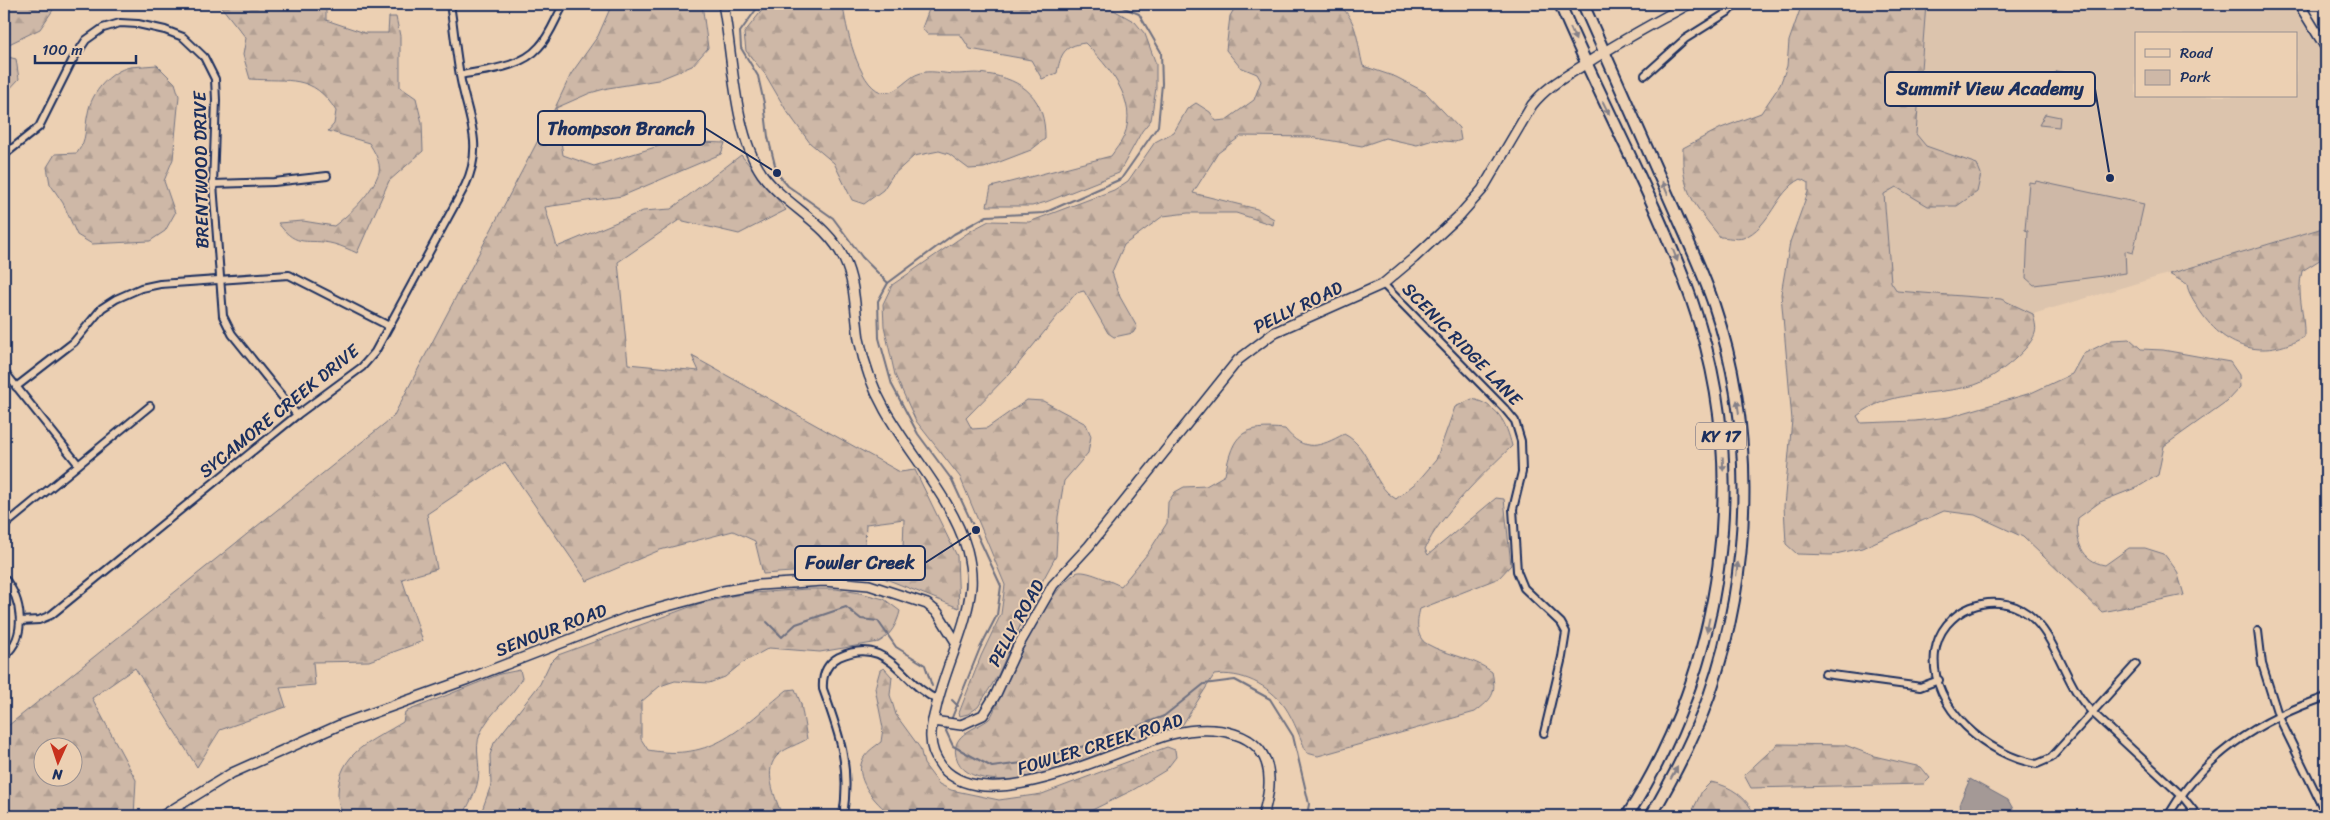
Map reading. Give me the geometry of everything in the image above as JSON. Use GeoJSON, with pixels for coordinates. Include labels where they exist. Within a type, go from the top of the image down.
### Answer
{"type":"FeatureCollection","features":[{"type":"Feature","properties":{"kind":"main road","name":"KY 17"},"geometry":{"type":"LineString","coordinates":[[1560,4],[1585,64],[1669,241],[1692,302],[1713,379],[1722,454],[1723,514],[1720,554],[1707,632],[1680,717],[1643,791],[1627,816]]}},
{"type":"Feature","properties":{"kind":"main road","name":"KY 17"},"geometry":{"type":"LineString","coordinates":[[1583,4],[1714,305],[1731,371],[1741,437],[1742,524],[1734,596],[1726,634],[1709,695],[1697,727],[1651,816]]}},
{"type":"Feature","properties":{"kind":"street","name":"SYCAMORE CREEK DRIVE"},"geometry":{"type":"LineString","coordinates":[[20,621],[39,620],[52,615],[297,415],[362,367],[375,352],[465,186],[474,164],[475,143],[460,75],[450,4]]}},
{"type":"Feature","properties":{"kind":"street"},"geometry":{"type":"LineString","coordinates":[[460,75],[513,63],[534,52],[541,46],[564,4]]}},
{"type":"Feature","properties":{"kind":"street","name":"FOWLER CREEK ROAD"},"geometry":{"type":"LineString","coordinates":[[723,4],[743,127],[751,153],[764,177],[824,231],[843,257],[851,281],[862,349],[874,388],[886,412],[948,508],[965,544],[971,569],[971,588],[933,722],[931,740],[935,756],[946,772],[966,784],[999,788],[1027,786],[1043,782],[1173,734],[1202,730],[1230,732],[1244,737],[1256,746],[1265,759],[1270,781],[1263,816]]}},
{"type":"Feature","properties":{"kind":"street","name":"PELLY ROAD"},"geometry":{"type":"LineString","coordinates":[[933,722],[961,724],[983,715],[989,708],[1017,648],[1053,585],[1089,546],[1238,360],[1275,332],[1383,284],[1442,233],[1482,190],[1532,105],[1543,92],[1556,81],[1688,4]]}},
{"type":"Feature","properties":{"kind":"street"},"geometry":{"type":"LineString","coordinates":[[1645,75],[1685,39],[1728,12],[1735,4]]}},
{"type":"Feature","properties":{"kind":"street"},"geometry":{"type":"LineString","coordinates":[[2299,4],[2326,48]]}},
{"type":"Feature","properties":{"kind":"street","name":"BRENTWOOD DRIVE"},"geometry":{"type":"LineString","coordinates":[[4,155],[39,127],[72,61],[86,40],[103,28],[120,23],[138,24],[165,30],[183,37],[204,58],[214,79],[216,100],[213,184],[220,306],[226,324],[297,415]]}},
{"type":"Feature","properties":{"kind":"street"},"geometry":{"type":"LineString","coordinates":[[213,184],[274,182],[327,176]]}},
{"type":"Feature","properties":{"kind":"street"},"geometry":{"type":"LineString","coordinates":[[16,387],[74,342],[93,316],[116,299],[141,288],[160,284],[289,275],[389,326]]}},
{"type":"Feature","properties":{"kind":"street","name":"SCENIC RIDGE LANE"},"geometry":{"type":"LineString","coordinates":[[1383,284],[1508,412],[1519,429],[1522,472],[1514,509],[1517,571],[1524,588],[1561,623],[1566,632],[1544,733]]}},
{"type":"Feature","properties":{"kind":"street"},"geometry":{"type":"LineString","coordinates":[[4,371],[78,464]]}},
{"type":"Feature","properties":{"kind":"street"},"geometry":{"type":"LineString","coordinates":[[4,526],[150,406]]}},
{"type":"Feature","properties":{"kind":"street"},"geometry":{"type":"LineString","coordinates":[[4,578],[16,597],[20,621],[14,644],[4,656]]}},
{"type":"Feature","properties":{"kind":"street","name":"SENOUR ROAD"},"geometry":{"type":"LineString","coordinates":[[162,816],[232,773],[342,724],[468,679],[631,616],[723,590],[824,581],[869,585],[927,604],[938,613],[956,642]]}},
{"type":"Feature","properties":{"kind":"street"},"geometry":{"type":"LineString","coordinates":[[2136,664],[2092,712],[2051,758],[2037,764],[2029,763],[1998,751],[1971,733],[1951,707],[1938,680],[1935,653],[1942,632],[1957,614],[1974,605],[1986,602],[2008,604],[2020,608],[2036,621],[2076,693],[2092,712],[2182,796],[2198,816]]}},
{"type":"Feature","properties":{"kind":"street"},"geometry":{"type":"LineString","coordinates":[[2258,631],[2264,672],[2278,716],[2326,814]]}},
{"type":"Feature","properties":{"kind":"street"},"geometry":{"type":"LineString","coordinates":[[843,816],[846,777],[845,758],[822,680],[827,667],[834,660],[857,652],[879,654],[896,664],[921,691],[938,700]]}},
{"type":"Feature","properties":{"kind":"street"},"geometry":{"type":"LineString","coordinates":[[1825,674],[1914,686],[1938,680]]}},
{"type":"Feature","properties":{"kind":"street"},"geometry":{"type":"LineString","coordinates":[[2168,816],[2206,767],[2228,747],[2256,727],[2326,697]]}},
{"type":"Feature","properties":{"kind":"shaded area"},"geometry":{"type":"Polygon","coordinates":[[[1926,4],[2299,4],[2326,48],[2326,227],[1888,357],[1874,185],[1913,171],[1926,4]]]}},
{"type":"Feature","properties":{"kind":"shaded area"},"geometry":{"type":"Polygon","coordinates":[[[1970,779],[2008,800],[2017,816],[1961,816],[1960,802],[1970,779]]]}},
{"type":"Feature","properties":{"kind":"green space"},"geometry":{"type":"Polygon","coordinates":[[[4,4],[57,4],[40,29],[7,45],[4,51],[4,4]]]}},
{"type":"Feature","properties":{"kind":"green space"},"geometry":{"type":"Polygon","coordinates":[[[219,4],[329,4],[326,7],[326,20],[365,33],[388,33],[389,17],[396,17],[400,36],[400,87],[416,98],[422,123],[423,151],[389,181],[357,253],[325,242],[297,240],[291,237],[278,223],[303,221],[334,226],[360,202],[372,187],[379,172],[377,157],[369,143],[328,131],[334,124],[336,111],[318,90],[309,85],[288,80],[250,79],[243,55],[246,38],[219,4]]]}},
{"type":"Feature","properties":{"kind":"green space"},"geometry":{"type":"Polygon","coordinates":[[[612,4],[702,4],[708,48],[692,66],[658,80],[608,88],[590,93],[556,108],[563,155],[594,166],[675,141],[725,143],[721,154],[622,196],[545,207],[557,247],[643,211],[671,209],[741,155],[786,210],[739,234],[679,220],[618,262],[628,364],[699,371],[692,356],[900,472],[915,470],[957,556],[959,608],[881,577],[903,548],[904,519],[866,524],[864,567],[763,574],[755,541],[733,531],[660,550],[587,581],[505,462],[427,514],[437,569],[402,579],[423,641],[369,661],[313,662],[315,685],[280,688],[286,707],[220,730],[197,767],[135,668],[92,698],[136,780],[134,816],[4,816],[4,729],[393,417],[571,74],[598,36],[612,4]]]}},
{"type":"Feature","properties":{"kind":"green space"},"geometry":{"type":"Polygon","coordinates":[[[767,4],[843,4],[850,39],[859,67],[873,87],[881,92],[886,93],[896,89],[914,76],[927,72],[982,73],[1022,86],[1037,102],[1042,113],[1045,139],[1031,150],[984,168],[969,169],[949,154],[939,151],[914,156],[892,176],[883,190],[864,204],[852,200],[834,163],[810,143],[786,110],[765,74],[746,51],[744,33],[767,4]]]}},
{"type":"Feature","properties":{"kind":"green space"},"geometry":{"type":"Polygon","coordinates":[[[931,4],[1103,4],[1135,22],[1145,34],[1156,64],[1156,88],[1151,120],[1142,131],[1119,173],[1032,206],[987,206],[991,187],[1111,156],[1123,139],[1128,123],[1124,97],[1111,73],[1085,43],[1072,46],[1064,52],[1057,73],[1042,79],[1031,60],[970,49],[960,34],[927,34],[922,28],[931,4]]]}},
{"type":"Feature","properties":{"kind":"green space"},"geometry":{"type":"Polygon","coordinates":[[[1237,4],[1336,4],[1343,9],[1353,23],[1363,66],[1396,77],[1425,92],[1459,128],[1461,140],[1455,142],[1433,140],[1417,145],[1385,138],[1362,146],[1310,137],[1241,136],[1218,153],[1193,193],[1257,209],[1274,219],[1273,225],[1236,213],[1188,213],[1163,216],[1124,245],[1112,272],[1120,297],[1137,327],[1133,333],[1114,337],[1108,333],[1084,291],[1076,293],[1014,369],[966,418],[972,429],[987,428],[1027,400],[1043,401],[1086,424],[1091,436],[1088,453],[1064,481],[1058,517],[1056,556],[1030,604],[998,675],[978,707],[968,714],[960,716],[959,713],[981,656],[1001,614],[1005,585],[960,477],[916,421],[895,375],[884,326],[883,304],[892,285],[972,230],[989,221],[1029,222],[1114,190],[1128,181],[1155,142],[1174,132],[1187,109],[1196,103],[1210,112],[1216,121],[1226,120],[1254,100],[1261,81],[1257,74],[1240,67],[1226,50],[1230,16],[1237,4]]]}},
{"type":"Feature","properties":{"kind":"green space"},"geometry":{"type":"Polygon","coordinates":[[[1802,4],[1926,4],[1916,134],[1926,146],[1977,164],[1981,174],[1977,192],[1957,206],[1928,206],[1896,187],[1884,194],[1891,282],[1897,291],[2001,299],[2033,314],[2036,326],[2032,340],[2018,357],[1988,379],[1971,386],[1912,395],[1883,402],[1857,416],[1861,423],[1915,421],[1949,417],[2031,393],[2072,374],[2083,354],[2112,340],[2130,339],[2141,349],[2163,350],[2230,362],[2239,375],[2240,387],[2227,401],[2164,446],[2158,475],[2138,487],[2100,502],[2078,518],[2077,526],[2081,548],[2090,559],[2105,565],[2129,548],[2145,548],[2164,554],[2177,571],[2184,595],[2102,612],[2023,537],[1975,515],[1944,511],[1862,548],[1831,555],[1797,554],[1786,544],[1784,506],[1792,420],[1781,294],[1790,242],[1808,192],[1808,183],[1801,179],[1792,185],[1767,218],[1752,233],[1741,239],[1720,237],[1691,197],[1684,176],[1683,148],[1721,128],[1761,113],[1780,85],[1787,66],[1789,41],[1802,4]]]}},
{"type":"Feature","properties":{"kind":"green space"},"geometry":{"type":"Polygon","coordinates":[[[4,56],[16,59],[19,79],[4,95],[4,56]]]}},
{"type":"Feature","properties":{"kind":"green space"},"geometry":{"type":"Polygon","coordinates":[[[157,65],[175,83],[179,96],[173,159],[164,181],[175,213],[165,231],[150,241],[92,244],[77,235],[63,203],[50,184],[47,167],[55,154],[77,153],[84,138],[90,105],[97,91],[109,78],[115,73],[130,67],[157,65]]]}},
{"type":"Feature","properties":{"kind":"green space"},"geometry":{"type":"Polygon","coordinates":[[[2056,71],[2068,73],[2065,93],[2049,91],[2051,78],[2056,71]]]}},
{"type":"Feature","properties":{"kind":"green space"},"geometry":{"type":"Polygon","coordinates":[[[2045,114],[2060,117],[2059,127],[2039,125],[2045,114]]]}},
{"type":"Feature","properties":{"kind":"green space"},"geometry":{"type":"Polygon","coordinates":[[[2036,181],[2144,204],[2133,253],[2125,251],[2126,273],[2034,285],[2026,278],[2028,231],[2025,230],[2029,182],[2035,183],[2036,181]]]}},
{"type":"Feature","properties":{"kind":"green space"},"geometry":{"type":"Polygon","coordinates":[[[2326,227],[2326,256],[2302,271],[2300,280],[2304,337],[2288,344],[2259,349],[2231,341],[2208,322],[2191,296],[2187,284],[2169,274],[2326,227]]]}},
{"type":"Feature","properties":{"kind":"green space"},"geometry":{"type":"Polygon","coordinates":[[[1472,399],[1488,406],[1500,416],[1507,429],[1512,446],[1476,481],[1452,509],[1425,549],[1428,555],[1496,498],[1504,499],[1511,565],[1499,578],[1420,609],[1418,623],[1420,637],[1427,644],[1477,663],[1492,672],[1494,686],[1492,695],[1475,712],[1318,756],[1307,753],[1288,712],[1271,692],[1254,681],[1234,675],[1214,675],[1183,724],[1034,778],[1014,780],[989,779],[978,777],[960,766],[955,748],[957,742],[966,733],[989,719],[1032,631],[1065,582],[1076,573],[1085,572],[1121,586],[1148,553],[1167,523],[1168,502],[1175,492],[1184,487],[1206,486],[1225,475],[1232,450],[1236,441],[1242,435],[1259,429],[1285,429],[1299,442],[1313,445],[1327,442],[1344,434],[1360,448],[1381,484],[1396,499],[1418,481],[1436,460],[1455,407],[1472,399]]]}},
{"type":"Feature","properties":{"kind":"green space"},"geometry":{"type":"Polygon","coordinates":[[[807,589],[836,589],[860,593],[884,599],[900,611],[893,629],[879,642],[820,652],[769,648],[742,663],[725,677],[709,683],[675,681],[660,686],[641,702],[641,739],[648,750],[691,751],[725,739],[787,690],[795,689],[801,704],[807,739],[779,754],[771,767],[772,784],[782,816],[702,814],[698,816],[480,816],[491,785],[490,755],[494,743],[540,684],[550,663],[558,655],[698,604],[740,594],[807,589]]]}},
{"type":"Feature","properties":{"kind":"green space"},"geometry":{"type":"Polygon","coordinates":[[[884,668],[892,677],[890,695],[896,715],[920,748],[924,764],[939,784],[951,790],[999,800],[1042,794],[1167,747],[1175,750],[1176,757],[1166,770],[1133,790],[1080,816],[894,816],[882,807],[869,793],[860,768],[865,755],[881,742],[883,728],[875,688],[880,670],[884,668]]]}},
{"type":"Feature","properties":{"kind":"green space"},"geometry":{"type":"Polygon","coordinates":[[[520,670],[522,678],[518,685],[489,719],[480,734],[478,740],[479,769],[477,785],[463,816],[349,816],[341,809],[338,793],[344,767],[360,749],[403,722],[405,712],[500,674],[520,670]]]}},
{"type":"Feature","properties":{"kind":"green space"},"geometry":{"type":"Polygon","coordinates":[[[1778,744],[1845,745],[1874,756],[1921,767],[1930,778],[1924,784],[1751,788],[1744,775],[1778,744]]]}},
{"type":"Feature","properties":{"kind":"green space"},"geometry":{"type":"Polygon","coordinates":[[[1711,782],[1725,786],[1738,793],[1748,803],[1755,816],[1690,816],[1702,791],[1711,782]]]}},
{"type":"Feature","properties":{"kind":"waterway"},"geometry":{"type":"LineString","coordinates":[[760,4],[740,32],[741,48],[758,76],[764,103],[768,137],[777,173],[788,186],[833,218],[862,257],[888,283]]}},
{"type":"Feature","properties":{"kind":"waterway"},"geometry":{"type":"LineString","coordinates":[[951,720],[980,648],[997,615],[1001,586],[952,480],[918,434],[892,385],[879,338],[878,301],[888,283],[954,234],[987,216],[1044,213],[1121,179],[1158,126],[1162,84],[1161,52],[1139,14],[1115,4]]}},
{"type":"Feature","properties":{"kind":"waterway"},"geometry":{"type":"LineString","coordinates":[[767,622],[782,637],[796,624],[846,607],[861,619],[878,621],[896,647],[925,665],[932,686]]}},
{"type":"Feature","properties":{"kind":"waterway"},"geometry":{"type":"LineString","coordinates":[[948,727],[946,731],[953,746],[992,767],[1036,761],[1097,742],[1164,716],[1204,684],[1235,680],[1270,699],[1293,736],[1309,804],[1307,816]]}},
{"type":"Feature","properties":{"kind":"waterway"},"geometry":{"type":"LineString","coordinates":[[952,700],[958,706]]}},
{"type":"Feature","properties":{"kind":"place","name":"Thompson Branch"},"geometry":{"type":"Point","coordinates":[777,173]}},
{"type":"Feature","properties":{"kind":"place","name":"Summit View Academy"},"geometry":{"type":"Point","coordinates":[2110,178]}},
{"type":"Feature","properties":{"kind":"place","name":"Fowler Creek"},"geometry":{"type":"Point","coordinates":[976,530]}}]}
